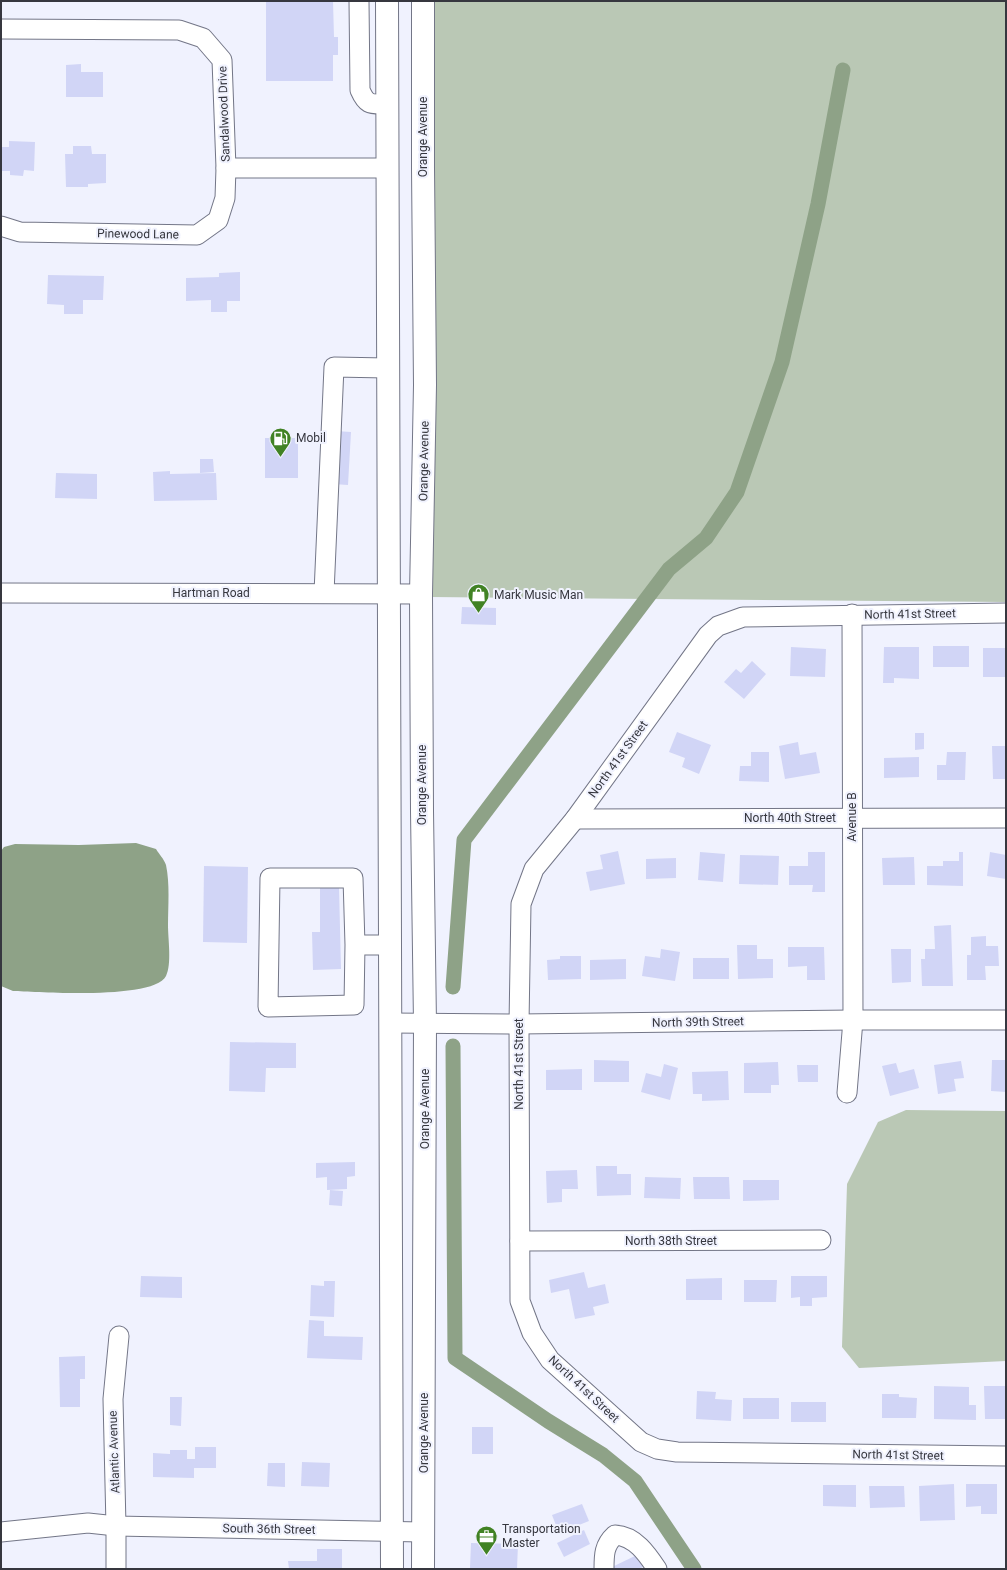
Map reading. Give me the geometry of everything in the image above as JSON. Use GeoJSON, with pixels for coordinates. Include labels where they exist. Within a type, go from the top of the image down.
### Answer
{"type":"FeatureCollection","features":[{"type":"Feature","properties":{"kind":"main road"},"geometry":{"type":"LineString","coordinates":[[387,1],[386,168],[391,1023],[392,1569]]}},
{"type":"Feature","properties":{"kind":"main road"},"geometry":{"type":"LineString","coordinates":[[414,1],[414,90],[416,97],[423,104]]}},
{"type":"Feature","properties":{"kind":"main road","name":"Orange Avenue"},"geometry":{"type":"LineString","coordinates":[[422,1569],[425,1023],[421,594],[425,385],[423,1]]}},
{"type":"Feature","properties":{"kind":"street"},"geometry":{"type":"LineString","coordinates":[[359,1],[360,90],[366,102],[371,104],[386,104]]}},
{"type":"Feature","properties":{"kind":"street","name":"Sandalwood Drive"},"geometry":{"type":"LineString","coordinates":[[1,29],[179,30],[203,38],[222,60],[226,168],[386,168]]}},
{"type":"Feature","properties":{"kind":"street","name":"Pinewood Lane"},"geometry":{"type":"LineString","coordinates":[[1,226],[20,232],[197,235],[218,220],[225,198],[226,168]]}},
{"type":"Feature","properties":{"kind":"street"},"geometry":{"type":"LineString","coordinates":[[324,593],[334,368],[387,368]]}},
{"type":"Feature","properties":{"kind":"street","name":"Hartman Road"},"geometry":{"type":"LineString","coordinates":[[1,593],[421,594]]}},
{"type":"Feature","properties":{"kind":"street","name":"North 41st Street"},"geometry":{"type":"LineString","coordinates":[[1006,613],[852,614],[743,617],[718,626],[708,635],[574,818],[534,869],[521,904],[519,1024],[520,1301],[532,1333],[550,1360],[641,1442],[657,1449],[677,1452],[1006,1456]]}},
{"type":"Feature","properties":{"kind":"street","name":"Avenue B"},"geometry":{"type":"LineString","coordinates":[[847,1093],[853,1020],[852,614]]}},
{"type":"Feature","properties":{"kind":"street","name":"North 40th Street"},"geometry":{"type":"LineString","coordinates":[[574,818],[1006,818]]}},
{"type":"Feature","properties":{"kind":"street"},"geometry":{"type":"LineString","coordinates":[[270,878],[353,878],[354,945],[354,1005],[268,1007],[270,878]]}},
{"type":"Feature","properties":{"kind":"street"},"geometry":{"type":"LineString","coordinates":[[354,945],[390,945]]}},
{"type":"Feature","properties":{"kind":"street","name":"North 39th Street"},"geometry":{"type":"LineString","coordinates":[[391,1023],[519,1024],[853,1020],[1006,1020]]}},
{"type":"Feature","properties":{"kind":"street","name":"North 38th Street"},"geometry":{"type":"LineString","coordinates":[[520,1242],[821,1240]]}},
{"type":"Feature","properties":{"kind":"street","name":"Atlantic Avenue"},"geometry":{"type":"LineString","coordinates":[[116,1569],[113,1400],[119,1336]]}},
{"type":"Feature","properties":{"kind":"street","name":"South 36th Street"},"geometry":{"type":"LineString","coordinates":[[1,1532],[88,1523],[116,1526],[422,1532]]}},
{"type":"Feature","properties":{"kind":"street"},"geometry":{"type":"LineString","coordinates":[[604,1569],[604,1550],[608,1541],[615,1535],[624,1535],[647,1554],[657,1569]]}},
{"type":"Feature","properties":{"kind":"shaded area"},"geometry":{"type":"Polygon","coordinates":[[[431,1],[1006,1],[1006,602],[430,597],[431,1]]]}},
{"type":"Feature","properties":{"kind":"shaded area"},"geometry":{"type":"Polygon","coordinates":[[[136,843],[156,849],[166,865],[168,887],[169,965],[166,976],[157,984],[141,989],[119,992],[70,993],[13,991],[1,986],[1,851],[4,847],[15,844],[79,845],[136,843]]]}},
{"type":"Feature","properties":{"kind":"shaded area"},"geometry":{"type":"Polygon","coordinates":[[[906,1110],[1006,1111],[1006,1361],[859,1368],[842,1347],[847,1184],[878,1122],[906,1110]]]}},
{"type":"Feature","properties":{"kind":"building"},"geometry":{"type":"Polygon","coordinates":[[[266,1],[333,1],[334,37],[338,37],[338,55],[333,55],[333,81],[266,81],[266,1]]]}},
{"type":"Feature","properties":{"kind":"building"},"geometry":{"type":"Polygon","coordinates":[[[81,64],[81,72],[103,72],[103,97],[66,97],[66,65],[81,64]]]}},
{"type":"Feature","properties":{"kind":"building"},"geometry":{"type":"Polygon","coordinates":[[[9,141],[35,142],[34,171],[24,170],[23,176],[10,175],[10,171],[1,171],[1,147],[9,147],[9,141]]]}},
{"type":"Feature","properties":{"kind":"building"},"geometry":{"type":"Polygon","coordinates":[[[73,146],[91,146],[92,154],[106,154],[106,183],[88,184],[88,187],[66,187],[65,154],[73,154],[73,146]]]}},
{"type":"Feature","properties":{"kind":"building"},"geometry":{"type":"Polygon","coordinates":[[[240,272],[240,301],[227,301],[227,312],[211,312],[211,300],[186,301],[186,278],[219,277],[219,273],[240,272]]]}},
{"type":"Feature","properties":{"kind":"building"},"geometry":{"type":"Polygon","coordinates":[[[48,275],[104,276],[103,300],[83,300],[83,314],[64,314],[64,305],[47,304],[48,275]]]}},
{"type":"Feature","properties":{"kind":"building"},"geometry":{"type":"Polygon","coordinates":[[[336,431],[351,432],[348,485],[333,484],[336,431]]]}},
{"type":"Feature","properties":{"kind":"building","name":"Mobil"},"geometry":{"type":"Polygon","coordinates":[[[265,438],[298,438],[298,478],[265,478],[265,438]]]}},
{"type":"Feature","properties":{"kind":"building"},"geometry":{"type":"Polygon","coordinates":[[[200,459],[213,459],[214,472],[200,473],[200,459]]]}},
{"type":"Feature","properties":{"kind":"building"},"geometry":{"type":"Polygon","coordinates":[[[170,471],[170,474],[216,473],[217,500],[154,501],[153,472],[170,471]]]}},
{"type":"Feature","properties":{"kind":"building"},"geometry":{"type":"Polygon","coordinates":[[[56,473],[97,474],[97,499],[55,498],[56,473]]]}},
{"type":"Feature","properties":{"kind":"building"},"geometry":{"type":"Polygon","coordinates":[[[462,607],[496,608],[496,625],[461,624],[462,607]]]}},
{"type":"Feature","properties":{"kind":"building"},"geometry":{"type":"Polygon","coordinates":[[[933,646],[969,646],[969,667],[933,667],[933,646]]]}},
{"type":"Feature","properties":{"kind":"building"},"geometry":{"type":"Polygon","coordinates":[[[791,647],[826,649],[825,677],[790,676],[791,647]]]}},
{"type":"Feature","properties":{"kind":"building"},"geometry":{"type":"Polygon","coordinates":[[[884,647],[919,647],[919,679],[894,678],[894,683],[883,683],[884,647]]]}},
{"type":"Feature","properties":{"kind":"building"},"geometry":{"type":"Polygon","coordinates":[[[983,648],[1006,648],[1006,677],[983,677],[983,648]]]}},
{"type":"Feature","properties":{"kind":"building"},"geometry":{"type":"Polygon","coordinates":[[[752,661],[766,674],[744,699],[724,682],[736,669],[741,673],[752,661]]]}},
{"type":"Feature","properties":{"kind":"building"},"geometry":{"type":"Polygon","coordinates":[[[677,732],[711,745],[699,774],[682,767],[685,758],[669,752],[677,732]]]}},
{"type":"Feature","properties":{"kind":"building"},"geometry":{"type":"Polygon","coordinates":[[[915,733],[924,733],[924,749],[915,750],[915,733]]]}},
{"type":"Feature","properties":{"kind":"building"},"geometry":{"type":"Polygon","coordinates":[[[798,742],[800,755],[816,752],[820,773],[785,779],[779,746],[798,742]]]}},
{"type":"Feature","properties":{"kind":"building"},"geometry":{"type":"Polygon","coordinates":[[[992,746],[1006,746],[1006,779],[993,779],[992,746]]]}},
{"type":"Feature","properties":{"kind":"building"},"geometry":{"type":"Polygon","coordinates":[[[751,752],[769,752],[769,782],[739,781],[740,766],[751,766],[751,752]]]}},
{"type":"Feature","properties":{"kind":"building"},"geometry":{"type":"Polygon","coordinates":[[[947,752],[966,752],[965,780],[937,780],[937,765],[946,765],[947,752]]]}},
{"type":"Feature","properties":{"kind":"building"},"geometry":{"type":"Polygon","coordinates":[[[919,757],[919,777],[884,778],[884,758],[919,757]]]}},
{"type":"Feature","properties":{"kind":"building"},"geometry":{"type":"Polygon","coordinates":[[[618,851],[625,884],[590,891],[586,872],[603,869],[600,855],[618,851]]]}},
{"type":"Feature","properties":{"kind":"building"},"geometry":{"type":"Polygon","coordinates":[[[700,852],[725,854],[723,882],[698,880],[700,852]]]}},
{"type":"Feature","properties":{"kind":"building"},"geometry":{"type":"Polygon","coordinates":[[[808,852],[825,852],[825,892],[812,892],[813,885],[789,885],[789,866],[808,866],[808,852]]]}},
{"type":"Feature","properties":{"kind":"building"},"geometry":{"type":"Polygon","coordinates":[[[959,852],[963,852],[963,886],[927,885],[927,866],[943,866],[943,861],[959,861],[959,852]]]}},
{"type":"Feature","properties":{"kind":"building"},"geometry":{"type":"Polygon","coordinates":[[[990,852],[1006,855],[1006,879],[987,876],[990,852]]]}},
{"type":"Feature","properties":{"kind":"building"},"geometry":{"type":"Polygon","coordinates":[[[740,855],[779,856],[778,885],[739,884],[740,855]]]}},
{"type":"Feature","properties":{"kind":"building"},"geometry":{"type":"Polygon","coordinates":[[[914,857],[915,885],[883,885],[882,858],[914,857]]]}},
{"type":"Feature","properties":{"kind":"building"},"geometry":{"type":"Polygon","coordinates":[[[676,858],[676,878],[646,879],[646,859],[676,858]]]}},
{"type":"Feature","properties":{"kind":"building"},"geometry":{"type":"Polygon","coordinates":[[[204,866],[248,867],[247,943],[203,942],[204,866]]]}},
{"type":"Feature","properties":{"kind":"building"},"geometry":{"type":"Polygon","coordinates":[[[339,887],[341,969],[313,970],[312,932],[320,932],[320,888],[339,887]]]}},
{"type":"Feature","properties":{"kind":"building"},"geometry":{"type":"Polygon","coordinates":[[[951,925],[953,986],[922,986],[921,959],[925,959],[925,949],[935,949],[934,926],[951,925]]]}},
{"type":"Feature","properties":{"kind":"building"},"geometry":{"type":"Polygon","coordinates":[[[986,936],[986,946],[998,946],[999,966],[985,966],[986,980],[967,980],[967,955],[971,955],[971,937],[986,936]]]}},
{"type":"Feature","properties":{"kind":"building"},"geometry":{"type":"Polygon","coordinates":[[[737,945],[757,945],[757,959],[773,959],[773,978],[738,979],[737,945]]]}},
{"type":"Feature","properties":{"kind":"building"},"geometry":{"type":"Polygon","coordinates":[[[788,947],[824,947],[825,980],[807,980],[807,966],[788,967],[788,947]]]}},
{"type":"Feature","properties":{"kind":"building"},"geometry":{"type":"Polygon","coordinates":[[[661,949],[680,952],[675,981],[642,976],[645,956],[660,958],[661,949]]]}},
{"type":"Feature","properties":{"kind":"building"},"geometry":{"type":"Polygon","coordinates":[[[891,949],[911,949],[911,982],[892,983],[891,949]]]}},
{"type":"Feature","properties":{"kind":"building"},"geometry":{"type":"Polygon","coordinates":[[[560,956],[581,956],[581,979],[548,980],[547,960],[560,959],[560,956]]]}},
{"type":"Feature","properties":{"kind":"building"},"geometry":{"type":"Polygon","coordinates":[[[693,958],[729,958],[729,979],[693,979],[693,958]]]}},
{"type":"Feature","properties":{"kind":"building"},"geometry":{"type":"Polygon","coordinates":[[[626,959],[626,979],[590,980],[590,960],[626,959]]]}},
{"type":"Feature","properties":{"kind":"building"},"geometry":{"type":"Polygon","coordinates":[[[230,1042],[296,1043],[296,1068],[266,1068],[265,1092],[229,1091],[230,1042]]]}},
{"type":"Feature","properties":{"kind":"building"},"geometry":{"type":"Polygon","coordinates":[[[594,1060],[629,1061],[629,1082],[594,1082],[594,1060]]]}},
{"type":"Feature","properties":{"kind":"building"},"geometry":{"type":"Polygon","coordinates":[[[992,1060],[1006,1060],[1006,1092],[991,1091],[992,1060]]]}},
{"type":"Feature","properties":{"kind":"building"},"geometry":{"type":"Polygon","coordinates":[[[961,1061],[964,1078],[954,1079],[956,1091],[938,1094],[934,1065],[961,1061]]]}},
{"type":"Feature","properties":{"kind":"building"},"geometry":{"type":"Polygon","coordinates":[[[778,1062],[779,1085],[771,1085],[771,1093],[744,1093],[744,1063],[778,1062]]]}},
{"type":"Feature","properties":{"kind":"building"},"geometry":{"type":"Polygon","coordinates":[[[896,1063],[899,1073],[914,1069],[919,1088],[890,1096],[882,1066],[896,1063]]]}},
{"type":"Feature","properties":{"kind":"building"},"geometry":{"type":"Polygon","coordinates":[[[664,1064],[678,1068],[670,1100],[641,1092],[646,1073],[661,1077],[664,1064]]]}},
{"type":"Feature","properties":{"kind":"building"},"geometry":{"type":"Polygon","coordinates":[[[797,1065],[818,1065],[818,1082],[798,1082],[797,1065]]]}},
{"type":"Feature","properties":{"kind":"building"},"geometry":{"type":"Polygon","coordinates":[[[582,1069],[582,1090],[546,1090],[546,1070],[582,1069]]]}},
{"type":"Feature","properties":{"kind":"building"},"geometry":{"type":"Polygon","coordinates":[[[728,1071],[729,1100],[702,1101],[702,1094],[693,1094],[692,1072],[728,1071]]]}},
{"type":"Feature","properties":{"kind":"building"},"geometry":{"type":"Polygon","coordinates":[[[355,1162],[355,1176],[347,1177],[347,1189],[327,1190],[327,1177],[316,1178],[316,1163],[355,1162]]]}},
{"type":"Feature","properties":{"kind":"building"},"geometry":{"type":"Polygon","coordinates":[[[596,1166],[617,1166],[617,1174],[631,1174],[631,1195],[597,1196],[596,1166]]]}},
{"type":"Feature","properties":{"kind":"building"},"geometry":{"type":"Polygon","coordinates":[[[577,1170],[578,1189],[562,1189],[562,1202],[547,1203],[546,1171],[577,1170]]]}},
{"type":"Feature","properties":{"kind":"building"},"geometry":{"type":"Polygon","coordinates":[[[645,1177],[681,1178],[680,1199],[644,1198],[645,1177]]]}},
{"type":"Feature","properties":{"kind":"building"},"geometry":{"type":"Polygon","coordinates":[[[693,1177],[729,1177],[730,1199],[694,1199],[693,1177]]]}},
{"type":"Feature","properties":{"kind":"building"},"geometry":{"type":"Polygon","coordinates":[[[743,1180],[779,1180],[779,1200],[743,1201],[743,1180]]]}},
{"type":"Feature","properties":{"kind":"building"},"geometry":{"type":"Polygon","coordinates":[[[330,1190],[343,1191],[342,1206],[329,1205],[330,1190]]]}},
{"type":"Feature","properties":{"kind":"building"},"geometry":{"type":"Polygon","coordinates":[[[584,1272],[588,1288],[605,1284],[609,1303],[593,1307],[595,1315],[575,1319],[569,1289],[551,1293],[549,1280],[584,1272]]]}},
{"type":"Feature","properties":{"kind":"building"},"geometry":{"type":"Polygon","coordinates":[[[141,1276],[182,1277],[182,1298],[140,1297],[141,1276]]]}},
{"type":"Feature","properties":{"kind":"building"},"geometry":{"type":"Polygon","coordinates":[[[791,1276],[827,1276],[827,1297],[812,1298],[812,1306],[800,1306],[800,1297],[791,1298],[791,1276]]]}},
{"type":"Feature","properties":{"kind":"building"},"geometry":{"type":"Polygon","coordinates":[[[722,1278],[722,1300],[686,1300],[686,1279],[722,1278]]]}},
{"type":"Feature","properties":{"kind":"building"},"geometry":{"type":"Polygon","coordinates":[[[744,1280],[777,1280],[776,1302],[744,1302],[744,1280]]]}},
{"type":"Feature","properties":{"kind":"building"},"geometry":{"type":"Polygon","coordinates":[[[324,1281],[335,1281],[334,1317],[310,1316],[311,1285],[324,1286],[324,1281]]]}},
{"type":"Feature","properties":{"kind":"building"},"geometry":{"type":"Polygon","coordinates":[[[309,1320],[324,1321],[324,1336],[363,1337],[362,1360],[307,1358],[309,1320]]]}},
{"type":"Feature","properties":{"kind":"building"},"geometry":{"type":"Polygon","coordinates":[[[85,1356],[85,1379],[80,1379],[80,1407],[60,1407],[59,1357],[85,1356]]]}},
{"type":"Feature","properties":{"kind":"building"},"geometry":{"type":"Polygon","coordinates":[[[934,1386],[969,1387],[969,1405],[976,1405],[976,1420],[934,1419],[934,1386]]]}},
{"type":"Feature","properties":{"kind":"building"},"geometry":{"type":"Polygon","coordinates":[[[984,1386],[1006,1386],[1006,1419],[985,1419],[984,1386]]]}},
{"type":"Feature","properties":{"kind":"building"},"geometry":{"type":"Polygon","coordinates":[[[697,1391],[716,1392],[715,1399],[732,1400],[731,1421],[696,1419],[697,1391]]]}},
{"type":"Feature","properties":{"kind":"building"},"geometry":{"type":"Polygon","coordinates":[[[882,1394],[899,1394],[899,1397],[917,1398],[916,1418],[882,1418],[882,1394]]]}},
{"type":"Feature","properties":{"kind":"building"},"geometry":{"type":"Polygon","coordinates":[[[170,1397],[182,1397],[181,1426],[170,1425],[170,1397]]]}},
{"type":"Feature","properties":{"kind":"building"},"geometry":{"type":"Polygon","coordinates":[[[743,1398],[779,1398],[779,1419],[743,1419],[743,1398]]]}},
{"type":"Feature","properties":{"kind":"building"},"geometry":{"type":"Polygon","coordinates":[[[791,1402],[826,1402],[826,1422],[791,1422],[791,1402]]]}},
{"type":"Feature","properties":{"kind":"building"},"geometry":{"type":"Polygon","coordinates":[[[472,1427],[493,1427],[493,1454],[472,1454],[472,1427]]]}},
{"type":"Feature","properties":{"kind":"building"},"geometry":{"type":"Polygon","coordinates":[[[195,1447],[216,1447],[216,1468],[194,1468],[194,1478],[153,1477],[153,1453],[170,1454],[170,1450],[187,1450],[187,1459],[195,1459],[195,1447]]]}},
{"type":"Feature","properties":{"kind":"building"},"geometry":{"type":"Polygon","coordinates":[[[302,1462],[330,1463],[329,1487],[301,1486],[302,1462]]]}},
{"type":"Feature","properties":{"kind":"building"},"geometry":{"type":"Polygon","coordinates":[[[268,1463],[285,1463],[285,1487],[267,1486],[268,1463]]]}},
{"type":"Feature","properties":{"kind":"building"},"geometry":{"type":"Polygon","coordinates":[[[954,1484],[955,1520],[920,1521],[919,1486],[954,1484]]]}},
{"type":"Feature","properties":{"kind":"building"},"geometry":{"type":"Polygon","coordinates":[[[966,1484],[997,1484],[997,1514],[981,1514],[981,1506],[966,1507],[966,1484]]]}},
{"type":"Feature","properties":{"kind":"building"},"geometry":{"type":"Polygon","coordinates":[[[823,1485],[856,1485],[856,1507],[823,1506],[823,1485]]]}},
{"type":"Feature","properties":{"kind":"building"},"geometry":{"type":"Polygon","coordinates":[[[869,1486],[904,1486],[905,1507],[870,1508],[869,1486]]]}},
{"type":"Feature","properties":{"kind":"building"},"geometry":{"type":"Polygon","coordinates":[[[582,1504],[589,1521],[559,1533],[552,1515],[582,1504]]]}},
{"type":"Feature","properties":{"kind":"building"},"geometry":{"type":"Polygon","coordinates":[[[584,1530],[590,1544],[564,1557],[557,1543],[584,1530]]]}},
{"type":"Feature","properties":{"kind":"building"},"geometry":{"type":"Polygon","coordinates":[[[471,1543],[518,1544],[517,1569],[470,1568],[471,1543]]]}},
{"type":"Feature","properties":{"kind":"building"},"geometry":{"type":"Polygon","coordinates":[[[317,1549],[342,1549],[342,1569],[289,1569],[288,1561],[317,1561],[317,1549]]]}},
{"type":"Feature","properties":{"kind":"building"},"geometry":{"type":"Polygon","coordinates":[[[637,1555],[643,1567],[639,1569],[613,1569],[612,1567],[637,1555]]]}},
{"type":"Feature","properties":{"kind":"waterway"},"geometry":{"type":"LineString","coordinates":[[453,987],[464,840],[669,569],[706,538],[737,492],[782,362],[818,204],[843,70]]}},
{"type":"Feature","properties":{"kind":"waterway"},"geometry":{"type":"LineString","coordinates":[[453,1046],[455,1358],[548,1421],[603,1455],[635,1481],[694,1569]]}},
{"type":"Feature","properties":{"kind":"place","name":"Mobil"},"geometry":{"type":"Point","coordinates":[281,458]}},
{"type":"Feature","properties":{"kind":"place","name":"Mark Music Man"},"geometry":{"type":"Point","coordinates":[478,614]}},
{"type":"Feature","properties":{"kind":"place","name":"Transportation Master"},"geometry":{"type":"Point","coordinates":[487,1556]}}]}
